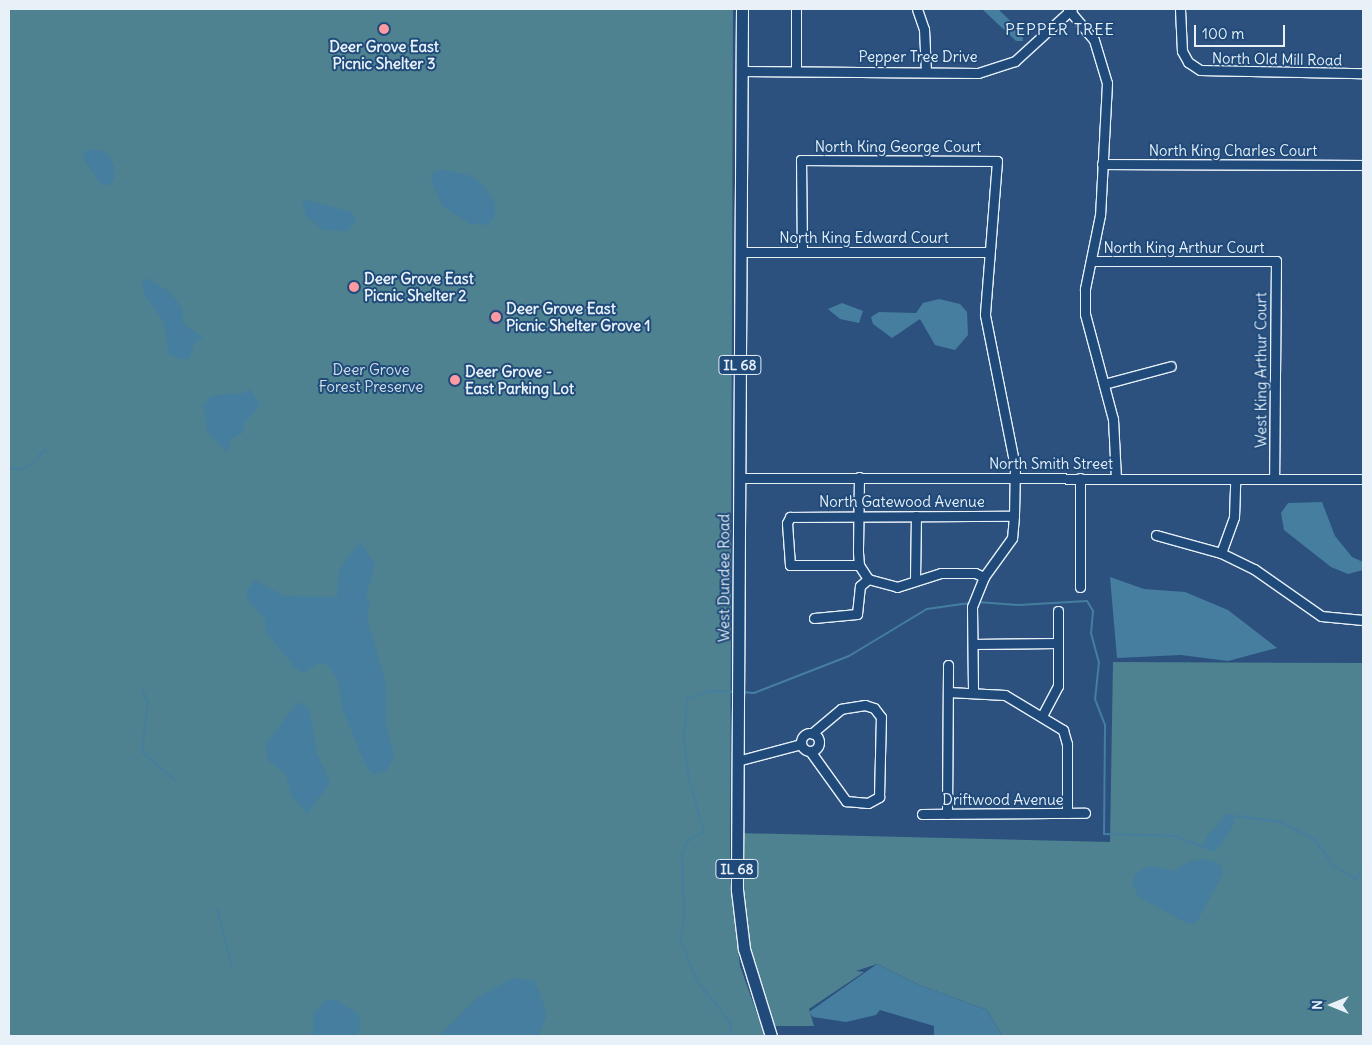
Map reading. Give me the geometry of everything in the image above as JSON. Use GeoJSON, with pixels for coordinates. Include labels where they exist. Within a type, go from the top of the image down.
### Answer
{"type":"FeatureCollection","features":[{"type":"Feature","properties":{"kind":"main road","name":"IL 68"},"geometry":{"type":"LineString","coordinates":[[742,9],[742,71]]}},
{"type":"Feature","properties":{"kind":"main road","name":"West Dundee Road"},"geometry":{"type":"LineString","coordinates":[[742,71],[737,890],[744,949],[771,1036]]}},
{"type":"Feature","properties":{"kind":"street"},"geometry":{"type":"LineString","coordinates":[[796,9],[796,71]]}},
{"type":"Feature","properties":{"kind":"street"},"geometry":{"type":"LineString","coordinates":[[916,9],[924,29],[926,71]]}},
{"type":"Feature","properties":{"kind":"street","name":"Pepper Tree Drive"},"geometry":{"type":"LineString","coordinates":[[742,71],[926,71],[978,73],[1015,61],[1070,9]]}},
{"type":"Feature","properties":{"kind":"street"},"geometry":{"type":"LineString","coordinates":[[1070,9],[1090,32],[1102,58],[1107,114],[1102,164],[1100,215],[1091,261],[1085,314],[1113,420],[1116,478]]}},
{"type":"Feature","properties":{"kind":"street","name":"North Old Mill Road"},"geometry":{"type":"LineString","coordinates":[[1180,9],[1182,51],[1188,62],[1200,70],[1363,74]]}},
{"type":"Feature","properties":{"kind":"street","name":"North King George Court"},"geometry":{"type":"LineString","coordinates":[[802,252],[801,160],[997,160],[988,252]]}},
{"type":"Feature","properties":{"kind":"street","name":"North King Charles Court"},"geometry":{"type":"LineString","coordinates":[[1102,164],[1363,165]]}},
{"type":"Feature","properties":{"kind":"street","name":"North King Edward Court"},"geometry":{"type":"LineString","coordinates":[[740,252],[988,252]]}},
{"type":"Feature","properties":{"kind":"street"},"geometry":{"type":"LineString","coordinates":[[973,693],[972,607],[984,578],[1012,538],[1014,516],[1014,478],[1011,447],[986,324],[988,252]]}},
{"type":"Feature","properties":{"kind":"street","name":"North King Arthur Court"},"geometry":{"type":"LineString","coordinates":[[1091,261],[1276,262]]}},
{"type":"Feature","properties":{"kind":"street","name":"West King Arthur Court"},"geometry":{"type":"LineString","coordinates":[[1274,479],[1276,262]]}},
{"type":"Feature","properties":{"kind":"street"},"geometry":{"type":"LineString","coordinates":[[1104,384],[1171,366]]}},
{"type":"Feature","properties":{"kind":"street","name":"North Smith Street"},"geometry":{"type":"LineString","coordinates":[[739,478],[1363,479]]}},
{"type":"Feature","properties":{"kind":"street"},"geometry":{"type":"LineString","coordinates":[[859,478],[859,565],[868,578],[898,587],[915,580],[961,571],[984,578]]}},
{"type":"Feature","properties":{"kind":"street"},"geometry":{"type":"LineString","coordinates":[[1080,478],[1080,588]]}},
{"type":"Feature","properties":{"kind":"street"},"geometry":{"type":"LineString","coordinates":[[1221,554],[1234,517],[1235,479]]}},
{"type":"Feature","properties":{"kind":"street","name":"North Gatewood Avenue"},"geometry":{"type":"LineString","coordinates":[[859,565],[790,565],[787,523],[790,517],[860,515],[1014,516]]}},
{"type":"Feature","properties":{"kind":"street"},"geometry":{"type":"LineString","coordinates":[[915,580],[916,516]]}},
{"type":"Feature","properties":{"kind":"street"},"geometry":{"type":"LineString","coordinates":[[1156,535],[1221,554],[1254,569],[1312,612],[1336,619],[1363,620]]}},
{"type":"Feature","properties":{"kind":"street"},"geometry":{"type":"LineString","coordinates":[[814,618],[856,614],[860,586],[868,578]]}},
{"type":"Feature","properties":{"kind":"street"},"geometry":{"type":"LineString","coordinates":[[1042,716],[1058,686],[1058,611]]}},
{"type":"Feature","properties":{"kind":"street"},"geometry":{"type":"LineString","coordinates":[[973,644],[1057,643]]}},
{"type":"Feature","properties":{"kind":"street"},"geometry":{"type":"LineString","coordinates":[[947,814],[948,665]]}},
{"type":"Feature","properties":{"kind":"street"},"geometry":{"type":"LineString","coordinates":[[948,692],[1000,694],[1042,716],[1066,737],[1067,813]]}},
{"type":"Feature","properties":{"kind":"street"},"geometry":{"type":"LineString","coordinates":[[865,705],[874,708],[881,717],[879,797],[868,803],[840,797],[810,751],[801,744],[804,736],[812,733],[841,709],[865,705]]}},
{"type":"Feature","properties":{"kind":"street"},"geometry":{"type":"LineString","coordinates":[[810,751],[819,744],[812,733]]}},
{"type":"Feature","properties":{"kind":"street"},"geometry":{"type":"LineString","coordinates":[[738,761],[801,744]]}},
{"type":"Feature","properties":{"kind":"street","name":"Driftwood Avenue"},"geometry":{"type":"LineString","coordinates":[[922,814],[1085,813]]}},
{"type":"Feature","properties":{"kind":"green space","name":"Deer Grove Forest Preserve"},"geometry":{"type":"Polygon","coordinates":[[[9,9],[733,9],[730,879],[740,966],[765,1036],[10,1036],[9,9]]]}},
{"type":"Feature","properties":{"kind":"green space"},"geometry":{"type":"Polygon","coordinates":[[[1113,662],[1363,663],[1363,1036],[1002,1036],[987,1010],[919,985],[877,964],[856,971],[864,972],[809,1009],[814,1026],[768,1026],[740,915],[737,833],[1110,842],[1113,662]]]}},
{"type":"Feature","properties":{"kind":"water"},"geometry":{"type":"Polygon","coordinates":[[[982,9],[998,9],[1022,32],[1023,41],[1016,41],[982,9]]]}},
{"type":"Feature","properties":{"kind":"water"},"geometry":{"type":"Polygon","coordinates":[[[96,149],[107,153],[114,166],[114,179],[108,186],[101,184],[85,161],[83,152],[96,149]]]}},
{"type":"Feature","properties":{"kind":"water"},"geometry":{"type":"Polygon","coordinates":[[[442,169],[471,176],[482,183],[495,203],[495,215],[488,225],[470,224],[442,206],[431,180],[432,173],[442,169]]]}},
{"type":"Feature","properties":{"kind":"water"},"geometry":{"type":"Polygon","coordinates":[[[302,199],[351,212],[356,218],[354,224],[348,231],[323,230],[306,216],[302,199]]]}},
{"type":"Feature","properties":{"kind":"water"},"geometry":{"type":"Polygon","coordinates":[[[146,278],[169,291],[182,308],[184,324],[203,338],[194,344],[190,358],[181,359],[169,355],[164,322],[144,294],[142,283],[146,278]]]}},
{"type":"Feature","properties":{"kind":"water"},"geometry":{"type":"Polygon","coordinates":[[[939,299],[960,304],[967,312],[968,335],[955,350],[935,345],[920,319],[892,338],[873,324],[871,317],[879,312],[916,313],[923,303],[939,299]]]}},
{"type":"Feature","properties":{"kind":"water"},"geometry":{"type":"Polygon","coordinates":[[[842,303],[863,311],[859,323],[840,319],[828,309],[842,303]]]}},
{"type":"Feature","properties":{"kind":"water"},"geometry":{"type":"Polygon","coordinates":[[[250,389],[260,406],[244,423],[243,433],[232,438],[227,452],[207,432],[204,405],[211,396],[245,393],[250,389]]]}},
{"type":"Feature","properties":{"kind":"water"},"geometry":{"type":"Polygon","coordinates":[[[1322,502],[1335,536],[1352,557],[1363,562],[1363,570],[1348,574],[1331,567],[1284,530],[1281,513],[1288,503],[1322,502]]]}},
{"type":"Feature","properties":{"kind":"water"},"geometry":{"type":"Polygon","coordinates":[[[360,541],[375,565],[366,596],[370,601],[367,618],[386,684],[386,724],[394,757],[386,771],[373,774],[366,766],[342,709],[338,679],[326,664],[317,664],[304,673],[295,668],[266,632],[265,619],[249,602],[246,591],[255,580],[284,596],[337,597],[339,571],[360,541]]]}},
{"type":"Feature","properties":{"kind":"water"},"geometry":{"type":"Polygon","coordinates":[[[1110,577],[1144,589],[1185,592],[1228,610],[1277,648],[1228,661],[1181,655],[1117,658],[1110,577]]]}},
{"type":"Feature","properties":{"kind":"water"},"geometry":{"type":"Polygon","coordinates":[[[298,702],[309,708],[317,753],[330,783],[307,813],[292,797],[286,775],[267,759],[266,744],[298,702]]]}},
{"type":"Feature","properties":{"kind":"water"},"geometry":{"type":"Polygon","coordinates":[[[1227,813],[1234,816],[1235,823],[1216,851],[1210,851],[1203,847],[1206,838],[1227,813]]]}},
{"type":"Feature","properties":{"kind":"water"},"geometry":{"type":"Polygon","coordinates":[[[1205,859],[1219,863],[1223,873],[1198,920],[1190,925],[1139,897],[1132,883],[1136,873],[1150,866],[1174,871],[1189,861],[1205,859]]]}},
{"type":"Feature","properties":{"kind":"water"},"geometry":{"type":"Polygon","coordinates":[[[877,964],[919,985],[987,1010],[1002,1036],[934,1036],[934,1026],[880,1010],[876,1015],[846,1022],[813,1017],[809,1012],[877,964]]]}},
{"type":"Feature","properties":{"kind":"water"},"geometry":{"type":"Polygon","coordinates":[[[513,978],[534,981],[540,994],[547,1015],[538,1036],[439,1036],[477,998],[513,978]]]}},
{"type":"Feature","properties":{"kind":"water"},"geometry":{"type":"Polygon","coordinates":[[[335,999],[359,1015],[360,1030],[355,1036],[313,1036],[313,1013],[325,1001],[335,999]]]}},
{"type":"Feature","properties":{"kind":"building","name":"Deer Grove East Picnic Shelter Grove 1"},"geometry":{"type":"Polygon","coordinates":[[[493,308],[504,312],[499,326],[488,322],[493,308]]]}},
{"type":"Feature","properties":{"kind":"waterway"},"geometry":{"type":"LineString","coordinates":[[37,457],[45,450]]}},
{"type":"Feature","properties":{"kind":"waterway"},"geometry":{"type":"LineString","coordinates":[[9,469],[23,469],[36,461]]}},
{"type":"Feature","properties":{"kind":"waterway"},"geometry":{"type":"LineString","coordinates":[[977,602],[1019,605],[1087,601],[1093,611],[1091,633],[1099,662],[1095,699],[1105,725],[1104,834],[1175,836],[1203,847]]}},
{"type":"Feature","properties":{"kind":"waterway"},"geometry":{"type":"LineString","coordinates":[[741,692],[754,693],[849,656],[927,609],[970,603]]}},
{"type":"Feature","properties":{"kind":"waterway"},"geometry":{"type":"LineString","coordinates":[[141,687],[148,703],[142,752],[176,781]]}},
{"type":"Feature","properties":{"kind":"waterway"},"geometry":{"type":"LineString","coordinates":[[731,1036],[730,1022],[697,981],[680,939],[684,921],[682,854],[688,841],[704,831],[689,780],[684,739],[687,699],[710,691],[734,692]]}},
{"type":"Feature","properties":{"kind":"waterway"},"geometry":{"type":"LineString","coordinates":[[1234,816],[1281,822],[1316,841],[1332,865],[1356,879],[1363,869]]}},
{"type":"Feature","properties":{"kind":"waterway"},"geometry":{"type":"LineString","coordinates":[[217,909],[232,966]]}},
{"type":"Feature","properties":{"kind":"place","name":"Deer Grove East Picnic Shelter 3"},"geometry":{"type":"Point","coordinates":[384,29]}},
{"type":"Feature","properties":{"kind":"place","name":"Deer Grove East Picnic Shelter 2"},"geometry":{"type":"Point","coordinates":[354,287]}},
{"type":"Feature","properties":{"kind":"place","name":"Deer Grove East Picnic Shelter Grove 1"},"geometry":{"type":"Point","coordinates":[496,317]}},
{"type":"Feature","properties":{"kind":"place","name":"Deer Grove - East Parking Lot"},"geometry":{"type":"Point","coordinates":[455,380]}},
{"type":"Feature","properties":{"kind":"district","name":"PEPPER TREE"},"geometry":{"type":"Point","coordinates":[1060,29]}}]}
